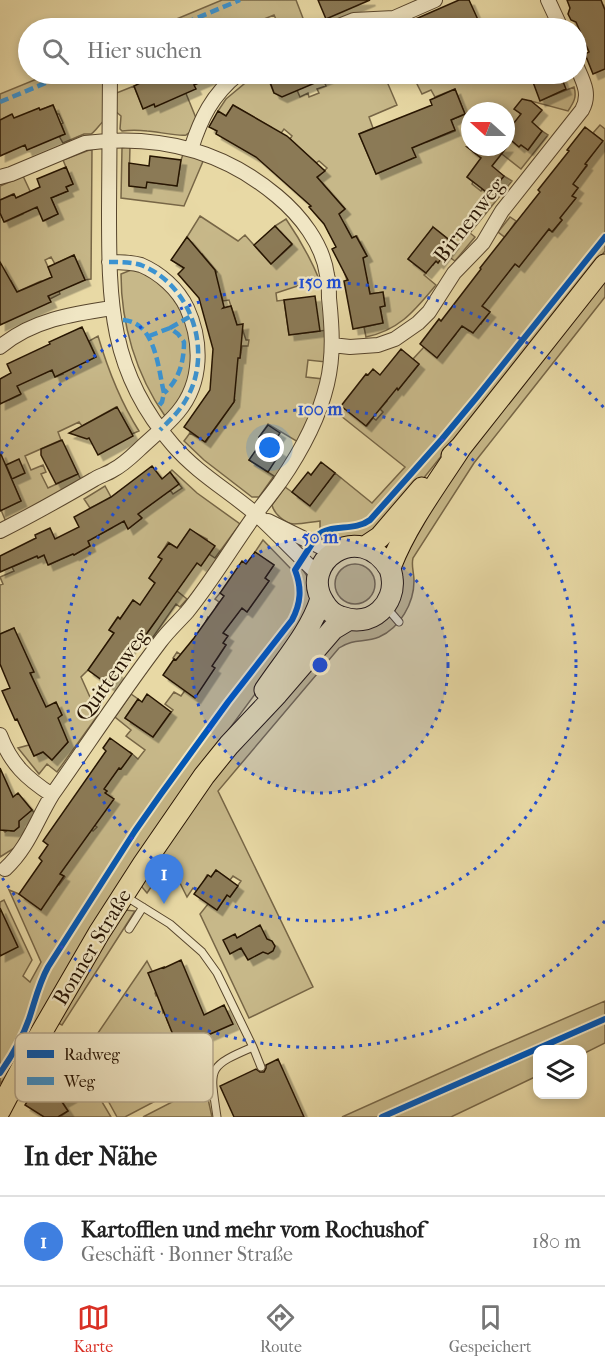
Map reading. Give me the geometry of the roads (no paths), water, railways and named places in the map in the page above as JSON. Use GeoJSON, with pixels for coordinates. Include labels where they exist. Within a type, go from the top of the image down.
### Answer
{"type":"FeatureCollection","features":[{"type":"Feature","properties":{"kind":"main road"},"geometry":{"type":"LineString","coordinates":[[365,547],[380,537],[424,485],[461,447],[605,265]]}},
{"type":"Feature","properties":{"kind":"main road"},"geometry":{"type":"LineString","coordinates":[[390,569],[403,539],[461,447]]}},
{"type":"Feature","properties":{"kind":"main road"},"geometry":{"type":"LineString","coordinates":[[365,547],[384,559],[390,569],[392,588],[390,597],[385,606],[372,616],[364,620],[348,620],[337,616],[321,598],[318,587],[319,575],[326,560],[333,554],[343,548],[365,547]]}},
{"type":"Feature","properties":{"kind":"main road","name":"Bonner Straße"},"geometry":{"type":"LineString","coordinates":[[229,746],[308,629],[321,598]]}},
{"type":"Feature","properties":{"kind":"main road","name":"Bonner Straße"},"geometry":{"type":"LineString","coordinates":[[41,1033],[123,895],[204,776],[333,629],[348,620]]}},
{"type":"Feature","properties":{"kind":"main road","name":"Bonner Straße"},"geometry":{"type":"LineString","coordinates":[[0,1091],[15,1074]]}},
{"type":"Feature","properties":{"kind":"main road","name":"Bonner Straße"},"geometry":{"type":"LineString","coordinates":[[0,1110],[15,1081]]}},
{"type":"Feature","properties":{"kind":"street"},"geometry":{"type":"LineString","coordinates":[[394,18],[435,0]]}},
{"type":"Feature","properties":{"kind":"street"},"geometry":{"type":"LineString","coordinates":[[548,0],[556,18]]}},
{"type":"Feature","properties":{"kind":"street"},"geometry":{"type":"LineString","coordinates":[[110,84],[109,262],[112,309],[127,370],[147,410],[173,446],[195,468],[256,514],[319,575]]}},
{"type":"Feature","properties":{"kind":"street"},"geometry":{"type":"LineString","coordinates":[[191,149],[208,107],[227,84]]}},
{"type":"Feature","properties":{"kind":"street","name":"Birnenweg"},"geometry":{"type":"LineString","coordinates":[[332,345],[378,345],[395,339],[429,312],[449,280],[483,243],[502,211],[582,110],[587,93],[583,84]]}},
{"type":"Feature","properties":{"kind":"street","name":"Quittenweg"},"geometry":{"type":"LineString","coordinates":[[0,177],[85,143],[109,141],[175,145],[191,149],[231,166],[268,189],[295,213],[303,224],[319,249],[327,273],[332,320],[332,345],[327,384],[317,415],[281,481],[188,610],[161,641],[52,795],[16,859],[5,869]]}},
{"type":"Feature","properties":{"kind":"street"},"geometry":{"type":"LineString","coordinates":[[0,531],[119,467],[179,411],[192,387],[197,366],[197,342],[194,326],[180,295],[166,281],[141,265],[109,262]]}},
{"type":"Feature","properties":{"kind":"street"},"geometry":{"type":"LineString","coordinates":[[0,347],[37,324],[66,316],[112,309]]}},
{"type":"Feature","properties":{"kind":"street"},"geometry":{"type":"LineString","coordinates":[[256,514],[333,554]]}},
{"type":"Feature","properties":{"kind":"street"},"geometry":{"type":"LineString","coordinates":[[0,735],[6,751],[22,773],[52,795]]}},
{"type":"Feature","properties":{"kind":"lane"},"geometry":{"type":"LineString","coordinates":[[385,606],[399,622]]}},
{"type":"Feature","properties":{"kind":"lane"},"geometry":{"type":"LineString","coordinates":[[123,895],[162,918],[202,952],[217,973],[261,1067]]}},
{"type":"Feature","properties":{"kind":"lane"},"geometry":{"type":"LineString","coordinates":[[129,929],[143,907]]}},
{"type":"Feature","properties":{"kind":"lane"},"geometry":{"type":"LineString","coordinates":[[382,1117],[605,1019]]}},
{"type":"Feature","properties":{"kind":"lane"},"geometry":{"type":"LineString","coordinates":[[213,1074],[217,1066],[228,1058],[253,1047]]}},
{"type":"Feature","properties":{"kind":"lane"},"geometry":{"type":"LineString","coordinates":[[213,1091],[217,1117]]}},
{"type":"Feature","properties":{"kind":"place","name":"Kartofflen und mehr vom Rochushof"},"geometry":{"type":"Point","coordinates":[164,904]}}]}
